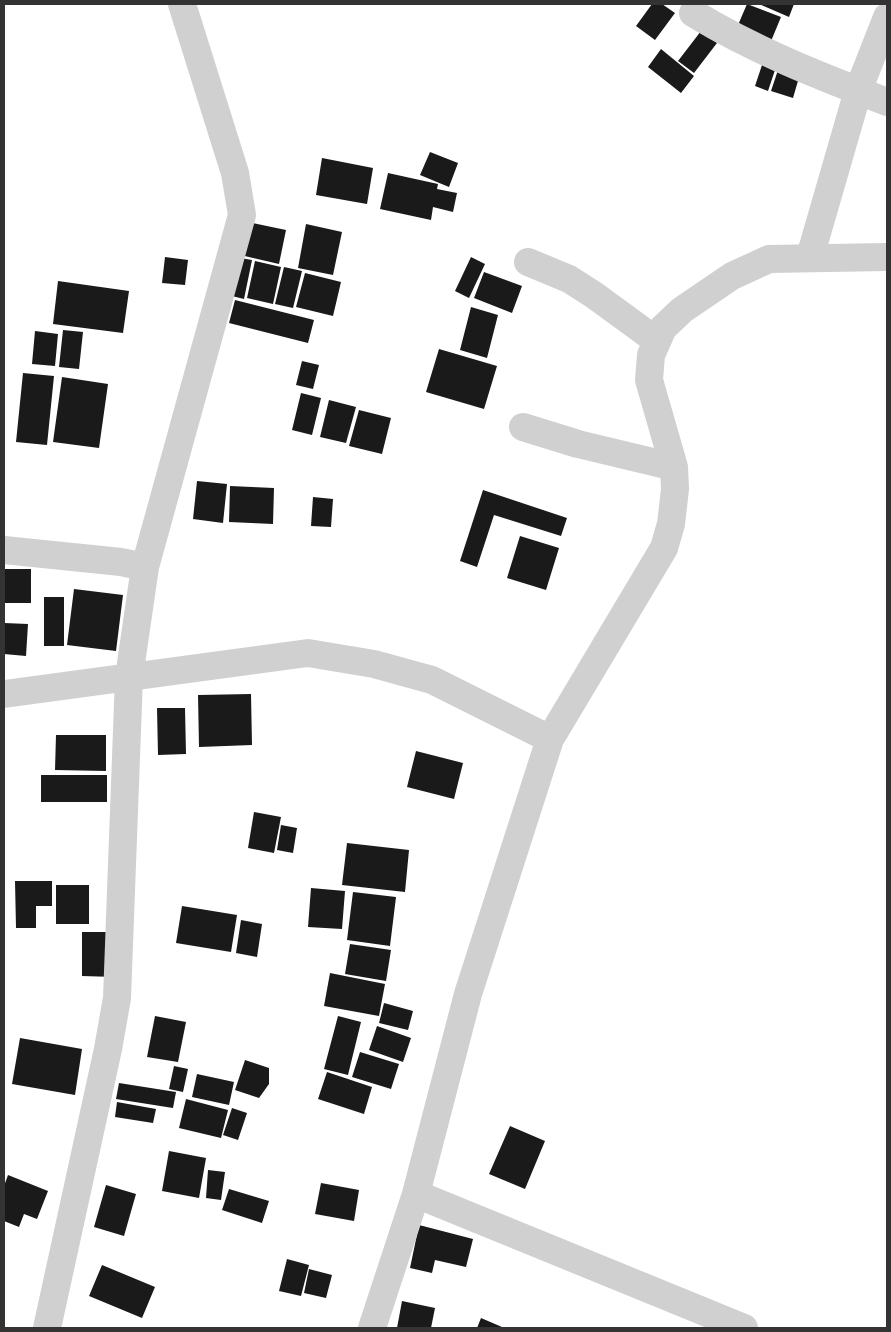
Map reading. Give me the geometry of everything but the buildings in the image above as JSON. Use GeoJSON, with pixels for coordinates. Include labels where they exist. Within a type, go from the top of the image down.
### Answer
{"type":"FeatureCollection","features":[{"type":"Feature","properties":{"kind":"street"},"geometry":{"type":"LineString","coordinates":[[47,1328],[108,1049],[117,998],[129,677],[145,567],[242,215],[235,173],[182,4]]}},
{"type":"Feature","properties":{"kind":"street"},"geometry":{"type":"LineString","coordinates":[[693,13],[730,36],[801,70],[887,102]]}},
{"type":"Feature","properties":{"kind":"street"},"geometry":{"type":"LineString","coordinates":[[810,257],[858,91],[887,17]]}},
{"type":"Feature","properties":{"kind":"street"},"geometry":{"type":"LineString","coordinates":[[372,1328],[416,1194],[468,994],[550,739],[664,548],[671,524],[675,489],[674,467],[649,380],[651,355],[663,328],[682,310],[732,276],[770,259],[887,256]]}},
{"type":"Feature","properties":{"kind":"street"},"geometry":{"type":"LineString","coordinates":[[528,262],[569,279],[657,341]]}},
{"type":"Feature","properties":{"kind":"street"},"geometry":{"type":"LineString","coordinates":[[524,427],[578,444],[674,467]]}},
{"type":"Feature","properties":{"kind":"street"},"geometry":{"type":"LineString","coordinates":[[4,550],[121,562],[145,567]]}},
{"type":"Feature","properties":{"kind":"street"},"geometry":{"type":"LineString","coordinates":[[4,694],[308,653],[374,664],[432,680],[550,739]]}},
{"type":"Feature","properties":{"kind":"street"},"geometry":{"type":"LineString","coordinates":[[416,1194],[744,1328]]}}]}
